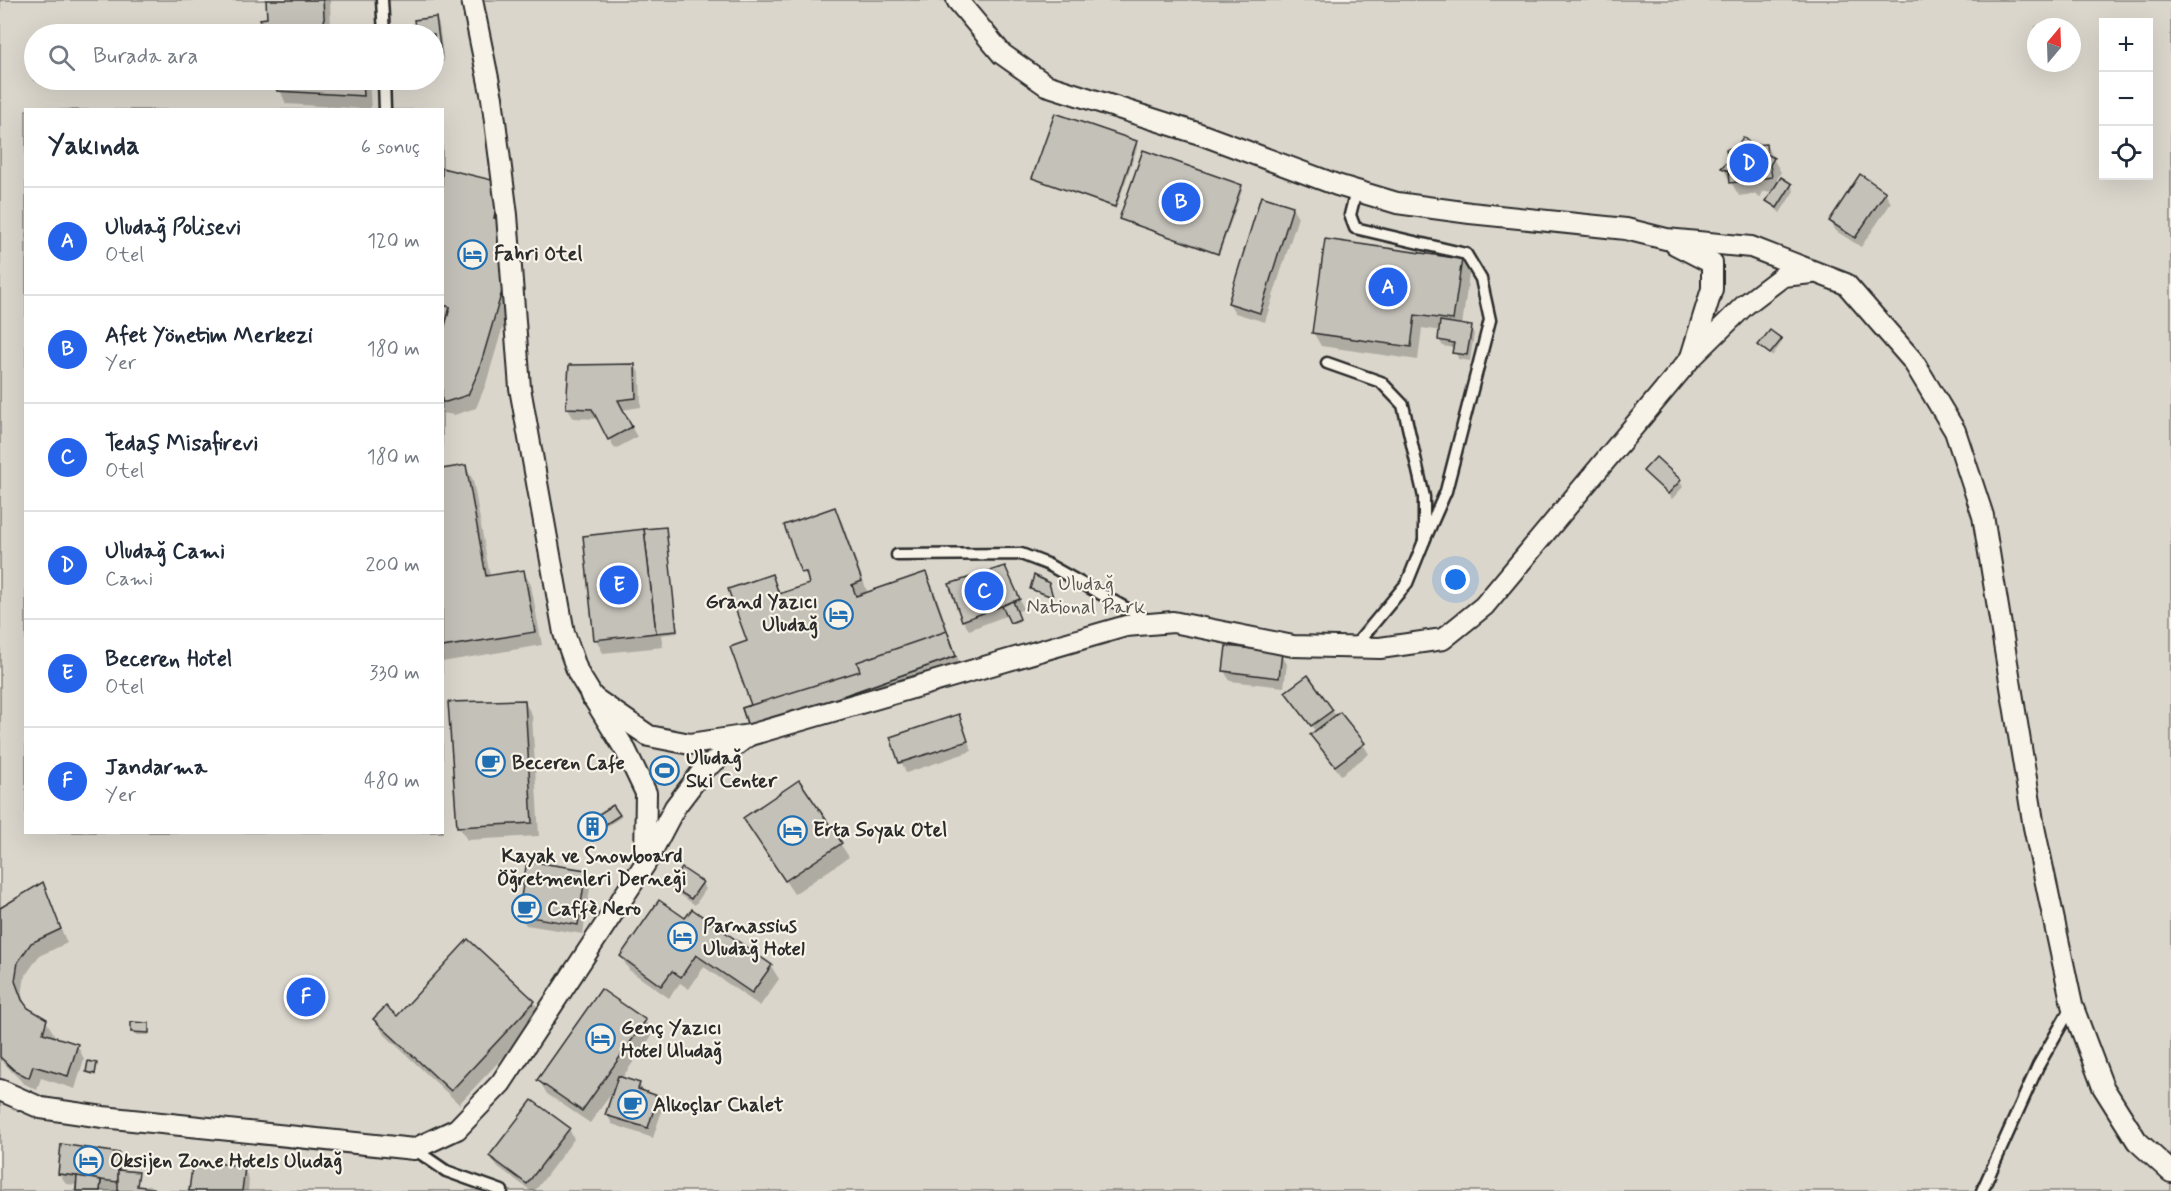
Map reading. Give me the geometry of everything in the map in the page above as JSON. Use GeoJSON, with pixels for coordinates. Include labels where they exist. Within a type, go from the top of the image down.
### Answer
{"type":"FeatureCollection","features":[{"type":"Feature","properties":{"kind":"street"},"geometry":{"type":"LineString","coordinates":[[472,0],[492,98],[507,215],[520,388],[564,633],[578,673],[626,751],[646,793],[645,864]]}},
{"type":"Feature","properties":{"kind":"street"},"geometry":{"type":"LineString","coordinates":[[957,0],[1002,54],[1046,85],[1210,138],[1356,191],[1397,203],[1626,229],[1666,239],[1751,247],[1846,284],[1906,352],[1955,431],[1983,516],[2034,827],[2072,1005],[2103,1088],[2137,1141],[2171,1172]]}},
{"type":"Feature","properties":{"kind":"street"},"geometry":{"type":"LineString","coordinates":[[1666,239],[1712,263],[1712,289],[1690,359]]}},
{"type":"Feature","properties":{"kind":"street"},"geometry":{"type":"LineString","coordinates":[[591,696],[649,736],[690,744],[750,735],[1126,626],[1173,622],[1293,646],[1380,648],[1443,639],[1484,606],[1690,359],[1745,305],[1783,276],[1818,272]]}},
{"type":"Feature","properties":{"kind":"street"},"geometry":{"type":"LineString","coordinates":[[0,1090],[41,1108],[102,1117],[414,1149],[457,1129],[501,1083],[645,864],[675,807],[704,770],[750,735]]}},
{"type":"Feature","properties":{"kind":"lane"},"geometry":{"type":"LineString","coordinates":[[382,0],[383,24]]}},
{"type":"Feature","properties":{"kind":"lane"},"geometry":{"type":"LineString","coordinates":[[384,90],[385,108]]}},
{"type":"Feature","properties":{"kind":"lane"},"geometry":{"type":"LineString","coordinates":[[1354,647],[1407,583],[1446,491],[1490,320],[1481,279],[1466,254],[1356,228],[1350,215],[1356,191]]}},
{"type":"Feature","properties":{"kind":"lane"},"geometry":{"type":"LineString","coordinates":[[1327,363],[1381,382],[1403,405],[1424,496],[1424,541]]}},
{"type":"Feature","properties":{"kind":"lane"},"geometry":{"type":"LineString","coordinates":[[897,555],[1021,554],[1047,564],[1154,624]]}},
{"type":"Feature","properties":{"kind":"lane"},"geometry":{"type":"LineString","coordinates":[[1982,1191],[2038,1066],[2072,1005]]}},
{"type":"Feature","properties":{"kind":"lane"},"geometry":{"type":"LineString","coordinates":[[414,1149],[446,1171],[502,1191]]}},
{"type":"Feature","properties":{"kind":"green space","name":"Uludağ National Park"},"geometry":{"type":"Polygon","coordinates":[[[0,0],[2171,0],[2171,1191],[0,1191],[0,0]]]}},
{"type":"Feature","properties":{"kind":"building"},"geometry":{"type":"Polygon","coordinates":[[[266,0],[323,0],[325,24],[261,24],[260,19],[267,18],[266,0]]]}},
{"type":"Feature","properties":{"kind":"building"},"geometry":{"type":"Polygon","coordinates":[[[436,17],[437,24],[415,24],[414,20],[436,17]]]}},
{"type":"Feature","properties":{"kind":"building"},"geometry":{"type":"Polygon","coordinates":[[[364,90],[364,96],[277,91],[364,90]]]}},
{"type":"Feature","properties":{"kind":"building"},"geometry":{"type":"Polygon","coordinates":[[[1055,113],[1137,141],[1115,207],[1032,178],[1055,113]]]}},
{"type":"Feature","properties":{"kind":"building"},"geometry":{"type":"Polygon","coordinates":[[[1743,137],[1752,145],[1766,144],[1767,154],[1774,158],[1770,165],[1772,177],[1756,179],[1752,185],[1745,181],[1730,183],[1729,171],[1721,168],[1728,161],[1726,149],[1737,147],[1743,137]]]}},
{"type":"Feature","properties":{"kind":"building"},"geometry":{"type":"Polygon","coordinates":[[[1143,150],[1242,185],[1218,254],[1119,219],[1143,150]]]}},
{"type":"Feature","properties":{"kind":"building","name":"Fahri Otel"},"geometry":{"type":"Polygon","coordinates":[[[444,168],[500,182],[494,218],[502,219],[503,288],[479,370],[468,395],[444,402],[444,329],[450,307],[444,306],[444,168]]]}},
{"type":"Feature","properties":{"kind":"building"},"geometry":{"type":"Polygon","coordinates":[[[1860,174],[1886,192],[1855,238],[1829,221],[1860,174]]]}},
{"type":"Feature","properties":{"kind":"building"},"geometry":{"type":"Polygon","coordinates":[[[1781,177],[1792,184],[1777,208],[1766,201],[1781,177]]]}},
{"type":"Feature","properties":{"kind":"building"},"geometry":{"type":"Polygon","coordinates":[[[1261,196],[1293,206],[1260,313],[1228,303],[1261,196]]]}},
{"type":"Feature","properties":{"kind":"building"},"geometry":{"type":"Polygon","coordinates":[[[1325,239],[1462,259],[1453,320],[1415,315],[1411,347],[1312,333],[1325,239]]]}},
{"type":"Feature","properties":{"kind":"building"},"geometry":{"type":"Polygon","coordinates":[[[444,306],[450,307],[444,329],[444,306]]]}},
{"type":"Feature","properties":{"kind":"building"},"geometry":{"type":"Polygon","coordinates":[[[1440,321],[1472,326],[1467,355],[1452,353],[1454,343],[1438,340],[1440,321]]]}},
{"type":"Feature","properties":{"kind":"building"},"geometry":{"type":"Polygon","coordinates":[[[1770,330],[1782,339],[1770,354],[1758,345],[1770,330]]]}},
{"type":"Feature","properties":{"kind":"building"},"geometry":{"type":"Polygon","coordinates":[[[635,364],[636,398],[618,400],[632,427],[608,440],[592,409],[566,408],[569,365],[635,364]]]}},
{"type":"Feature","properties":{"kind":"building"},"geometry":{"type":"Polygon","coordinates":[[[1656,457],[1681,480],[1668,494],[1643,471],[1656,457]]]}},
{"type":"Feature","properties":{"kind":"building"},"geometry":{"type":"Polygon","coordinates":[[[466,465],[486,576],[524,570],[535,632],[444,647],[444,469],[466,465]]]}},
{"type":"Feature","properties":{"kind":"building","name":"Grand Yazıcı Uludağ"},"geometry":{"type":"Polygon","coordinates":[[[835,507],[862,581],[852,585],[856,596],[926,572],[956,656],[749,729],[742,708],[751,705],[730,647],[747,641],[728,589],[772,574],[779,594],[809,584],[806,572],[801,573],[784,525],[835,507]]]}},
{"type":"Feature","properties":{"kind":"building"},"geometry":{"type":"Polygon","coordinates":[[[666,527],[677,631],[656,633],[644,529],[666,527]]]}},
{"type":"Feature","properties":{"kind":"building"},"geometry":{"type":"Polygon","coordinates":[[[644,529],[656,633],[594,640],[583,536],[644,529]]]}},
{"type":"Feature","properties":{"kind":"building"},"geometry":{"type":"Polygon","coordinates":[[[1005,566],[1020,599],[962,621],[949,584],[1005,566]]]}},
{"type":"Feature","properties":{"kind":"building"},"geometry":{"type":"Polygon","coordinates":[[[1034,575],[1049,583],[1053,597],[1030,589],[1034,575]]]}},
{"type":"Feature","properties":{"kind":"building"},"geometry":{"type":"Polygon","coordinates":[[[1013,601],[1020,619],[1010,623],[1002,606],[1013,601]]]}},
{"type":"Feature","properties":{"kind":"building"},"geometry":{"type":"Polygon","coordinates":[[[947,631],[956,656],[749,729],[742,708],[860,671],[857,662],[947,631]]]}},
{"type":"Feature","properties":{"kind":"building"},"geometry":{"type":"Polygon","coordinates":[[[1226,646],[1282,652],[1279,678],[1223,671],[1226,646]]]}},
{"type":"Feature","properties":{"kind":"building"},"geometry":{"type":"Polygon","coordinates":[[[1308,675],[1333,710],[1311,726],[1285,692],[1308,675]]]}},
{"type":"Feature","properties":{"kind":"building","name":"Beceren Cafe"},"geometry":{"type":"Polygon","coordinates":[[[525,700],[532,823],[457,827],[448,702],[525,700]]]}},
{"type":"Feature","properties":{"kind":"building"},"geometry":{"type":"Polygon","coordinates":[[[1340,712],[1365,743],[1335,766],[1310,735],[1340,712]]]}},
{"type":"Feature","properties":{"kind":"building"},"geometry":{"type":"Polygon","coordinates":[[[959,714],[968,741],[899,763],[890,737],[959,714]]]}},
{"type":"Feature","properties":{"kind":"building","name":"Erta Soyak Otel"},"geometry":{"type":"Polygon","coordinates":[[[799,780],[842,843],[785,881],[743,818],[799,780]]]}},
{"type":"Feature","properties":{"kind":"building"},"geometry":{"type":"Polygon","coordinates":[[[613,805],[620,815],[603,826],[596,816],[613,805]]]}},
{"type":"Feature","properties":{"kind":"building","name":"Kayak ve Snowboard Öğretmenleri Derneği"},"geometry":{"type":"Polygon","coordinates":[[[596,816],[603,826],[588,836],[581,826],[596,816]]]}},
{"type":"Feature","properties":{"kind":"building"},"geometry":{"type":"Polygon","coordinates":[[[527,861],[586,870],[578,925],[518,915],[527,861]]]}},
{"type":"Feature","properties":{"kind":"building"},"geometry":{"type":"Polygon","coordinates":[[[682,868],[703,882],[691,899],[670,886],[682,868]]]}},
{"type":"Feature","properties":{"kind":"building"},"geometry":{"type":"Polygon","coordinates":[[[43,882],[61,929],[31,943],[18,962],[15,981],[22,1000],[28,1008],[47,1019],[43,1033],[78,1044],[68,1076],[33,1066],[29,1078],[14,1070],[0,1057],[0,908],[43,882]]]}},
{"type":"Feature","properties":{"kind":"building","name":"Parnassius Uludağ Hotel"},"geometry":{"type":"Polygon","coordinates":[[[659,900],[685,918],[692,909],[772,965],[752,993],[696,955],[681,977],[672,971],[661,986],[620,956],[659,900]]]}},
{"type":"Feature","properties":{"kind":"building"},"geometry":{"type":"Polygon","coordinates":[[[468,939],[535,1001],[451,1091],[373,1019],[386,1006],[397,1016],[468,939]]]}},
{"type":"Feature","properties":{"kind":"building"},"geometry":{"type":"Polygon","coordinates":[[[305,985],[317,995],[307,1008],[295,998],[305,985]]]}},
{"type":"Feature","properties":{"kind":"building","name":"Genç Yazıcı Hotel Uludağ"},"geometry":{"type":"Polygon","coordinates":[[[601,989],[646,1020],[582,1111],[537,1080],[601,989]]]}},
{"type":"Feature","properties":{"kind":"building"},"geometry":{"type":"Polygon","coordinates":[[[131,1022],[149,1023],[149,1033],[131,1032],[131,1022]]]}},
{"type":"Feature","properties":{"kind":"building"},"geometry":{"type":"Polygon","coordinates":[[[88,1061],[97,1063],[95,1074],[86,1072],[88,1061]]]}},
{"type":"Feature","properties":{"kind":"building","name":"Alkoçlar Chalet"},"geometry":{"type":"Polygon","coordinates":[[[618,1076],[640,1083],[638,1089],[658,1096],[648,1128],[605,1115],[618,1076]]]}},
{"type":"Feature","properties":{"kind":"building"},"geometry":{"type":"Polygon","coordinates":[[[532,1100],[570,1128],[527,1184],[489,1156],[532,1100]]]}},
{"type":"Feature","properties":{"kind":"building","name":"Oksijen Zone Hotels Uludağ"},"geometry":{"type":"Polygon","coordinates":[[[61,1144],[119,1153],[118,1182],[101,1180],[100,1191],[76,1191],[77,1176],[58,1174],[61,1144]]]}},
{"type":"Feature","properties":{"kind":"building"},"geometry":{"type":"Polygon","coordinates":[[[193,1160],[245,1167],[242,1191],[189,1191],[193,1160]]]}},
{"type":"Feature","properties":{"kind":"building"},"geometry":{"type":"Polygon","coordinates":[[[118,1170],[139,1172],[137,1186],[154,1188],[152,1191],[118,1191],[118,1170]]]}},
{"type":"Feature","properties":{"kind":"building"},"geometry":{"type":"Polygon","coordinates":[[[77,1176],[101,1180],[100,1191],[76,1191],[77,1176]]]}},
{"type":"Feature","properties":{"kind":"place","name":"Uludağ Cami"},"geometry":{"type":"Point","coordinates":[1749,163]}},
{"type":"Feature","properties":{"kind":"place","name":"Afet Yönetim Merkezi"},"geometry":{"type":"Point","coordinates":[1181,202]}},
{"type":"Feature","properties":{"kind":"place","name":"Fahri Otel"},"geometry":{"type":"Point","coordinates":[473,254]}},
{"type":"Feature","properties":{"kind":"place","name":"Uludağ Polisevi"},"geometry":{"type":"Point","coordinates":[1388,287]}},
{"type":"Feature","properties":{"kind":"place","name":"Beceren Hotel"},"geometry":{"type":"Point","coordinates":[619,585]}},
{"type":"Feature","properties":{"kind":"place","name":"Tedaş Misafirevi"},"geometry":{"type":"Point","coordinates":[984,591]}},
{"type":"Feature","properties":{"kind":"place","name":"Grand Yazıcı Uludağ"},"geometry":{"type":"Point","coordinates":[839,614]}},
{"type":"Feature","properties":{"kind":"place","name":"Beceren Cafe"},"geometry":{"type":"Point","coordinates":[491,763]}},
{"type":"Feature","properties":{"kind":"place","name":"Uludağ Ski Center"},"geometry":{"type":"Point","coordinates":[665,770]}},
{"type":"Feature","properties":{"kind":"place","name":"Kayak ve Snowboard Öğretmenleri Derneği"},"geometry":{"type":"Point","coordinates":[592,826]}},
{"type":"Feature","properties":{"kind":"place","name":"Erta Soyak Otel"},"geometry":{"type":"Point","coordinates":[792,830]}},
{"type":"Feature","properties":{"kind":"place","name":"Caffè Nero"},"geometry":{"type":"Point","coordinates":[526,909]}},
{"type":"Feature","properties":{"kind":"place","name":"Parnassius Uludağ Hotel"},"geometry":{"type":"Point","coordinates":[682,937]}},
{"type":"Feature","properties":{"kind":"place","name":"Jandarma"},"geometry":{"type":"Point","coordinates":[306,997]}},
{"type":"Feature","properties":{"kind":"place","name":"Genç Yazıcı Hotel Uludağ"},"geometry":{"type":"Point","coordinates":[600,1039]}},
{"type":"Feature","properties":{"kind":"place","name":"Alkoçlar Chalet"},"geometry":{"type":"Point","coordinates":[632,1105]}},
{"type":"Feature","properties":{"kind":"place","name":"Oksijen Zone Hotels Uludağ"},"geometry":{"type":"Point","coordinates":[89,1161]}}]}
